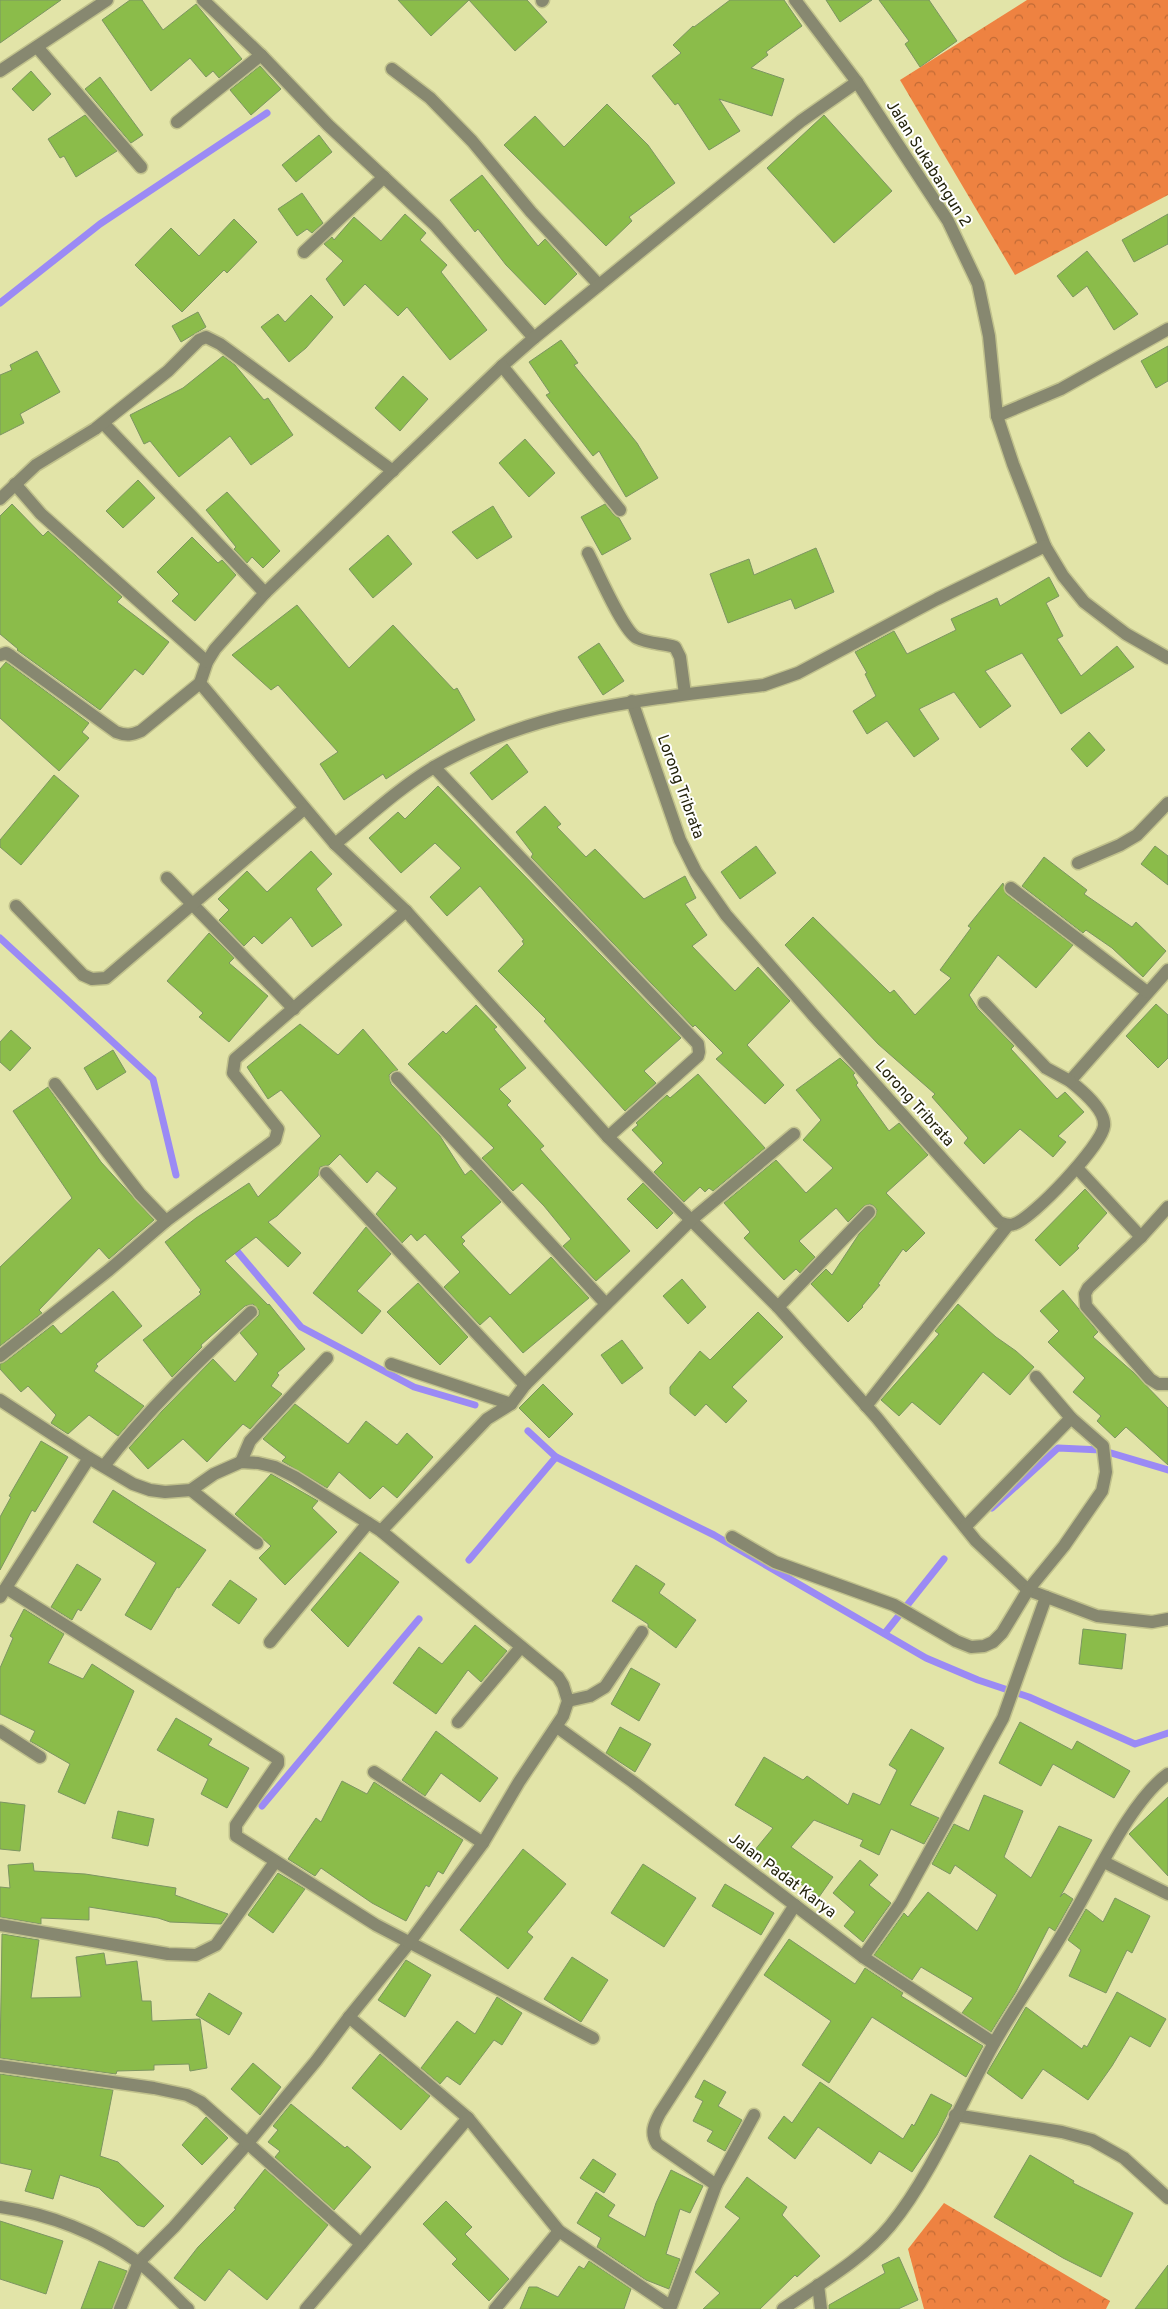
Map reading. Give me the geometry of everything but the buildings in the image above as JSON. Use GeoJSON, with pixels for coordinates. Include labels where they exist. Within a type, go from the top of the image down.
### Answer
{"type":"FeatureCollection","features":[{"type":"Feature","properties":{"kind":"street"},"geometry":{"type":"LineString","coordinates":[[0,71],[107,0]]}},
{"type":"Feature","properties":{"kind":"street"},"geometry":{"type":"LineString","coordinates":[[203,0],[261,55],[328,125],[435,225],[534,338]]}},
{"type":"Feature","properties":{"kind":"street","name":"Jalan Sukabangun 2"},"geometry":{"type":"LineString","coordinates":[[795,0],[856,82],[948,221],[978,284],[989,336],[997,416],[1012,464],[1046,546],[1063,576],[1084,602],[1126,634],[1168,658]]}},
{"type":"Feature","properties":{"kind":"street"},"geometry":{"type":"LineString","coordinates":[[37,47],[141,167]]}},
{"type":"Feature","properties":{"kind":"street"},"geometry":{"type":"LineString","coordinates":[[177,122],[261,55]]}},
{"type":"Feature","properties":{"kind":"street"},"geometry":{"type":"LineString","coordinates":[[392,69],[430,98],[472,140],[532,212],[599,285]]}},
{"type":"Feature","properties":{"kind":"street"},"geometry":{"type":"LineString","coordinates":[[0,654],[6,653],[11,656],[116,732],[132,735],[141,731],[200,683],[206,662],[215,649],[265,593],[502,366],[801,121],[856,82]]}},
{"type":"Feature","properties":{"kind":"street"},"geometry":{"type":"LineString","coordinates":[[304,252],[384,177]]}},
{"type":"Feature","properties":{"kind":"street"},"geometry":{"type":"LineString","coordinates":[[997,416],[1060,389],[1168,329]]}},
{"type":"Feature","properties":{"kind":"street"},"geometry":{"type":"LineString","coordinates":[[0,498],[36,465],[103,423],[168,371],[199,340],[211,338],[394,471]]}},
{"type":"Feature","properties":{"kind":"street"},"geometry":{"type":"LineString","coordinates":[[502,366],[620,510]]}},
{"type":"Feature","properties":{"kind":"street"},"geometry":{"type":"LineString","coordinates":[[103,423],[265,593]]}},
{"type":"Feature","properties":{"kind":"street"},"geometry":{"type":"LineString","coordinates":[[15,484],[41,514],[206,662]]}},
{"type":"Feature","properties":{"kind":"street"},"geometry":{"type":"LineString","coordinates":[[335,844],[414,780],[470,748],[522,727],[632,701],[764,685],[792,675],[937,599],[1046,546]]}},
{"type":"Feature","properties":{"kind":"street"},"geometry":{"type":"LineString","coordinates":[[588,554],[619,615],[634,637],[644,642],[676,647],[680,657],[685,694]]}},
{"type":"Feature","properties":{"kind":"street"},"geometry":{"type":"LineString","coordinates":[[200,683],[335,844],[406,911],[608,1137],[778,1307],[866,1406],[976,1541],[1028,1590],[1096,1616],[1152,1622],[1168,1619]]}},
{"type":"Feature","properties":{"kind":"street","name":"Lorong Tribrata"},"geometry":{"type":"LineString","coordinates":[[632,701],[680,840],[696,872],[726,915],[994,1219],[1008,1225]]}},
{"type":"Feature","properties":{"kind":"street"},"geometry":{"type":"LineString","coordinates":[[434,767],[698,1044],[698,1056],[608,1137]]}},
{"type":"Feature","properties":{"kind":"street"},"geometry":{"type":"LineString","coordinates":[[1078,863],[1120,845],[1137,835],[1168,803]]}},
{"type":"Feature","properties":{"kind":"street"},"geometry":{"type":"LineString","coordinates":[[16,906],[83,975],[98,979],[106,978],[304,809]]}},
{"type":"Feature","properties":{"kind":"street"},"geometry":{"type":"LineString","coordinates":[[166,878],[294,1008]]}},
{"type":"Feature","properties":{"kind":"street"},"geometry":{"type":"LineString","coordinates":[[1011,888],[1146,992]]}},
{"type":"Feature","properties":{"kind":"street"},"geometry":{"type":"LineString","coordinates":[[0,1356],[109,1270],[166,1220],[275,1140],[278,1129],[233,1073],[234,1063],[406,911]]}},
{"type":"Feature","properties":{"kind":"street"},"geometry":{"type":"LineString","coordinates":[[1070,1081],[1146,992],[1168,970]]}},
{"type":"Feature","properties":{"kind":"street"},"geometry":{"type":"LineString","coordinates":[[866,1406],[1008,1225],[1022,1220],[1077,1168],[1101,1133],[1104,1125],[1103,1118],[1088,1096],[1070,1081],[1046,1068],[984,1003]]}},
{"type":"Feature","properties":{"kind":"street"},"geometry":{"type":"LineString","coordinates":[[398,1078],[606,1304]]}},
{"type":"Feature","properties":{"kind":"street"},"geometry":{"type":"LineString","coordinates":[[55,1084],[140,1194],[166,1220]]}},
{"type":"Feature","properties":{"kind":"street"},"geometry":{"type":"LineString","coordinates":[[381,1531],[487,1419],[511,1404],[525,1385],[690,1221],[794,1134]]}},
{"type":"Feature","properties":{"kind":"street"},"geometry":{"type":"LineString","coordinates":[[1077,1168],[1141,1237]]}},
{"type":"Feature","properties":{"kind":"street"},"geometry":{"type":"LineString","coordinates":[[326,1173],[525,1385]]}},
{"type":"Feature","properties":{"kind":"street"},"geometry":{"type":"LineString","coordinates":[[1168,1207],[1141,1237],[1088,1288],[1084,1301],[1086,1306],[1150,1379],[1158,1384],[1168,1384]]}},
{"type":"Feature","properties":{"kind":"street"},"geometry":{"type":"LineString","coordinates":[[778,1307],[869,1212]]}},
{"type":"Feature","properties":{"kind":"street"},"geometry":{"type":"LineString","coordinates":[[104,1466],[125,1439],[160,1401],[251,1312]]}},
{"type":"Feature","properties":{"kind":"street"},"geometry":{"type":"LineString","coordinates":[[241,1462],[250,1441],[327,1358]]}},
{"type":"Feature","properties":{"kind":"street"},"geometry":{"type":"LineString","coordinates":[[390,1364],[511,1404]]}},
{"type":"Feature","properties":{"kind":"street"},"geometry":{"type":"LineString","coordinates":[[732,1537],[775,1562],[894,1604],[956,1642],[971,1646],[984,1646],[993,1642],[1002,1633],[1028,1590],[1064,1546],[1102,1491],[1106,1472],[1104,1452],[1071,1418],[1036,1376]]}},
{"type":"Feature","properties":{"kind":"street"},"geometry":{"type":"LineString","coordinates":[[0,1400],[89,1458],[133,1484],[150,1490],[165,1492],[191,1490],[214,1474],[241,1462],[275,1467],[295,1476],[381,1531],[558,1677],[568,1700],[557,1727],[519,1782],[483,1843],[410,1942],[316,2061],[247,2144],[174,2227],[139,2262],[120,2309]]}},
{"type":"Feature","properties":{"kind":"street"},"geometry":{"type":"LineString","coordinates":[[965,1528],[1071,1418]]}},
{"type":"Feature","properties":{"kind":"street"},"geometry":{"type":"LineString","coordinates":[[89,1458],[3,1593],[276,1756],[278,1764],[235,1830],[236,1836],[376,1926],[593,2038]]}},
{"type":"Feature","properties":{"kind":"street"},"geometry":{"type":"LineString","coordinates":[[191,1490],[257,1543]]}},
{"type":"Feature","properties":{"kind":"street"},"geometry":{"type":"LineString","coordinates":[[270,1642],[368,1522]]}},
{"type":"Feature","properties":{"kind":"street"},"geometry":{"type":"LineString","coordinates":[[863,1957],[901,1904],[1004,1718],[1046,1597]]}},
{"type":"Feature","properties":{"kind":"street"},"geometry":{"type":"LineString","coordinates":[[568,1700],[590,1696],[605,1687],[642,1632]]}},
{"type":"Feature","properties":{"kind":"street"},"geometry":{"type":"LineString","coordinates":[[458,1722],[521,1647]]}},
{"type":"Feature","properties":{"kind":"street","name":"Jalan Padat Karya"},"geometry":{"type":"LineString","coordinates":[[557,1727],[633,1782],[863,1957],[994,2043]]}},
{"type":"Feature","properties":{"kind":"street"},"geometry":{"type":"LineString","coordinates":[[0,1731],[40,1757]]}},
{"type":"Feature","properties":{"kind":"street"},"geometry":{"type":"LineString","coordinates":[[374,1772],[483,1843]]}},
{"type":"Feature","properties":{"kind":"street"},"geometry":{"type":"LineString","coordinates":[[783,2309],[868,2248],[890,2225],[935,2156],[994,2043],[1068,1926],[1132,1814],[1149,1792],[1168,1774]]}},
{"type":"Feature","properties":{"kind":"street"},"geometry":{"type":"LineString","coordinates":[[0,1924],[168,1954],[196,1955],[216,1945],[275,1862]]}},
{"type":"Feature","properties":{"kind":"street"},"geometry":{"type":"LineString","coordinates":[[1104,1862],[1168,1894]]}},
{"type":"Feature","properties":{"kind":"street"},"geometry":{"type":"LineString","coordinates":[[716,2186],[657,2144],[653,2138],[653,2126],[795,1905]]}},
{"type":"Feature","properties":{"kind":"street"},"geometry":{"type":"LineString","coordinates":[[349,2017],[468,2118],[560,2231],[670,2308],[716,2186],[754,2115]]}},
{"type":"Feature","properties":{"kind":"street"},"geometry":{"type":"LineString","coordinates":[[0,2066],[154,2088],[187,2095],[202,2102],[361,2244]]}},
{"type":"Feature","properties":{"kind":"street"},"geometry":{"type":"LineString","coordinates":[[955,2115],[1062,2132],[1092,2140],[1124,2158],[1168,2198]]}},
{"type":"Feature","properties":{"kind":"street"},"geometry":{"type":"LineString","coordinates":[[306,2309],[468,2118]]}},
{"type":"Feature","properties":{"kind":"street"},"geometry":{"type":"LineString","coordinates":[[0,2207],[43,2216],[66,2224],[115,2247],[139,2262],[188,2309]]}},
{"type":"Feature","properties":{"kind":"street"},"geometry":{"type":"LineString","coordinates":[[495,2309],[560,2231]]}},
{"type":"Feature","properties":{"kind":"street"},"geometry":{"type":"LineString","coordinates":[[818,2285],[821,2309]]}},
{"type":"Feature","properties":{"kind":"green space"},"geometry":{"type":"Polygon","coordinates":[[[1027,0],[1168,0],[1168,195],[1015,275],[900,80],[1027,0]]]}},
{"type":"Feature","properties":{"kind":"green space"},"geometry":{"type":"Polygon","coordinates":[[[944,2203],[1110,2301],[1106,2309],[924,2309],[908,2249],[944,2203]]]}},
{"type":"Feature","properties":{"kind":"waterway"},"geometry":{"type":"LineString","coordinates":[[0,303],[100,224],[267,113]]}},
{"type":"Feature","properties":{"kind":"waterway"},"geometry":{"type":"LineString","coordinates":[[0,938],[153,1079],[176,1175]]}},
{"type":"Feature","properties":{"kind":"waterway"},"geometry":{"type":"LineString","coordinates":[[231,1244],[301,1327],[414,1387],[475,1405]]}},
{"type":"Feature","properties":{"kind":"waterway"},"geometry":{"type":"LineString","coordinates":[[528,1431],[556,1457],[714,1535],[926,1658],[978,1680],[1029,1697],[1135,1744],[1168,1733]]}},
{"type":"Feature","properties":{"kind":"waterway"},"geometry":{"type":"LineString","coordinates":[[992,1508],[1058,1448],[1101,1450],[1168,1470]]}},
{"type":"Feature","properties":{"kind":"waterway"},"geometry":{"type":"LineString","coordinates":[[469,1560],[556,1457]]}},
{"type":"Feature","properties":{"kind":"waterway"},"geometry":{"type":"LineString","coordinates":[[885,1633],[944,1559]]}},
{"type":"Feature","properties":{"kind":"waterway"},"geometry":{"type":"LineString","coordinates":[[262,1806],[419,1619]]}}]}
